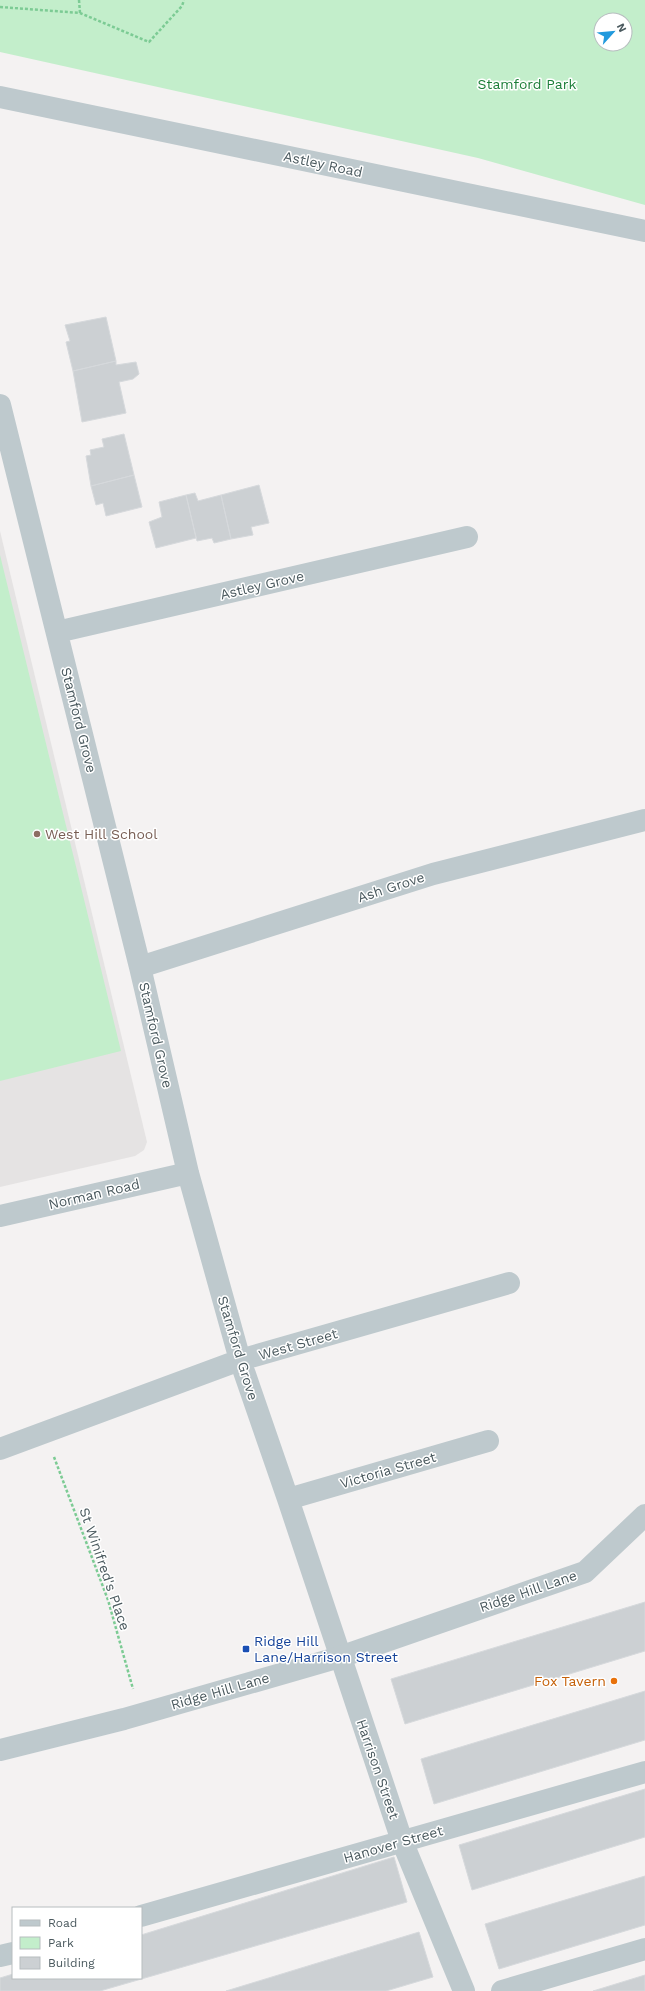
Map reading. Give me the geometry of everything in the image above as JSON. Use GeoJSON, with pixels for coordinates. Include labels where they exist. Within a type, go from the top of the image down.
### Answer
{"type":"FeatureCollection","features":[{"type":"Feature","properties":{"kind":"street","name":"Astley Road"},"geometry":{"type":"LineString","coordinates":[[0,97],[645,231]]}},
{"type":"Feature","properties":{"kind":"street","name":"Stamford Grove"},"geometry":{"type":"LineString","coordinates":[[0,405],[140,967],[188,1172],[240,1360],[340,1656]]}},
{"type":"Feature","properties":{"kind":"street","name":"Astley Grove"},"geometry":{"type":"LineString","coordinates":[[57,632],[467,537]]}},
{"type":"Feature","properties":{"kind":"street","name":"Ash Grove"},"geometry":{"type":"LineString","coordinates":[[140,967],[433,874],[645,820]]}},
{"type":"Feature","properties":{"kind":"street","name":"Norman Road"},"geometry":{"type":"LineString","coordinates":[[0,1216],[188,1172]]}},
{"type":"Feature","properties":{"kind":"street","name":"West Street"},"geometry":{"type":"LineString","coordinates":[[0,1449],[240,1360],[509,1283]]}},
{"type":"Feature","properties":{"kind":"street","name":"Victoria Street"},"geometry":{"type":"LineString","coordinates":[[288,1499],[488,1441]]}},
{"type":"Feature","properties":{"kind":"street","name":"Ridge Hill Lane"},"geometry":{"type":"LineString","coordinates":[[0,1750],[141,1714],[340,1656],[585,1572],[645,1515]]}},
{"type":"Feature","properties":{"kind":"street","name":"Harrison Street"},"geometry":{"type":"LineString","coordinates":[[340,1656],[402,1841],[464,1991]]}},
{"type":"Feature","properties":{"kind":"street","name":"Hanover Street"},"geometry":{"type":"LineString","coordinates":[[142,1916],[645,1772]]}},
{"type":"Feature","properties":{"kind":"street"},"geometry":{"type":"LineString","coordinates":[[502,1991],[645,1948]]}},
{"type":"Feature","properties":{"kind":"street"},"geometry":{"type":"LineString","coordinates":[[0,1956],[12,1953]]}},
{"type":"Feature","properties":{"kind":"path"},"geometry":{"type":"LineString","coordinates":[[79,0],[80,13]]}},
{"type":"Feature","properties":{"kind":"path"},"geometry":{"type":"LineString","coordinates":[[0,7],[80,13],[150,42],[182,6],[184,0]]}},
{"type":"Feature","properties":{"kind":"path","name":"St Winifred's Place"},"geometry":{"type":"LineString","coordinates":[[45,1432],[108,1600],[141,1714]]}},
{"type":"Feature","properties":{"kind":"shaded area","name":"West Hill School"},"geometry":{"type":"Polygon","coordinates":[[[0,531],[147,1142],[144,1150],[135,1156],[0,1187],[0,531]]]}},
{"type":"Feature","properties":{"kind":"green space","name":"Stamford Park"},"geometry":{"type":"Polygon","coordinates":[[[0,0],[645,0],[645,205],[478,158],[0,52],[0,0]]]}},
{"type":"Feature","properties":{"kind":"green space","name":"West Hill School"},"geometry":{"type":"Polygon","coordinates":[[[0,555],[121,1051],[0,1081],[0,555]]]}},
{"type":"Feature","properties":{"kind":"building"},"geometry":{"type":"Polygon","coordinates":[[[106,317],[116,361],[73,371],[66,342],[70,341],[65,325],[106,317]]]}},
{"type":"Feature","properties":{"kind":"building"},"geometry":{"type":"Polygon","coordinates":[[[116,361],[116,365],[136,362],[139,374],[133,379],[119,382],[126,413],[82,422],[73,371],[116,361]]]}},
{"type":"Feature","properties":{"kind":"building"},"geometry":{"type":"Polygon","coordinates":[[[124,434],[134,475],[91,486],[86,456],[91,455],[90,450],[104,447],[102,439],[124,434]]]}},
{"type":"Feature","properties":{"kind":"building"},"geometry":{"type":"Polygon","coordinates":[[[134,475],[142,507],[106,516],[103,503],[96,505],[91,486],[134,475]]]}},
{"type":"Feature","properties":{"kind":"building"},"geometry":{"type":"Polygon","coordinates":[[[259,485],[269,523],[251,527],[253,535],[231,539],[221,495],[259,485]]]}},
{"type":"Feature","properties":{"kind":"building"},"geometry":{"type":"Polygon","coordinates":[[[195,493],[198,501],[221,495],[231,539],[214,543],[212,538],[197,541],[186,495],[195,493]]]}},
{"type":"Feature","properties":{"kind":"building"},"geometry":{"type":"Polygon","coordinates":[[[186,495],[196,538],[156,548],[149,522],[162,517],[159,502],[186,495]]]}},
{"type":"Feature","properties":{"kind":"building"},"geometry":{"type":"Polygon","coordinates":[[[645,1602],[645,1651],[405,1724],[391,1679],[645,1602]]]}},
{"type":"Feature","properties":{"kind":"building"},"geometry":{"type":"Polygon","coordinates":[[[645,1691],[645,1740],[434,1804],[421,1759],[645,1691]]]}},
{"type":"Feature","properties":{"kind":"building"},"geometry":{"type":"Polygon","coordinates":[[[645,1789],[645,1837],[472,1890],[459,1845],[645,1789]]]}},
{"type":"Feature","properties":{"kind":"building"},"geometry":{"type":"Polygon","coordinates":[[[394,1857],[407,1902],[142,1979],[142,1935],[394,1857]]]}},
{"type":"Feature","properties":{"kind":"building"},"geometry":{"type":"Polygon","coordinates":[[[645,1876],[645,1925],[499,1969],[485,1924],[645,1876]]]}},
{"type":"Feature","properties":{"kind":"building"},"geometry":{"type":"Polygon","coordinates":[[[419,1932],[433,1977],[386,1991],[226,1991],[419,1932]]]}},
{"type":"Feature","properties":{"kind":"building"},"geometry":{"type":"Polygon","coordinates":[[[12,1974],[12,1979],[141,1979],[100,1991],[0,1991],[0,1978],[12,1974]]]}},
{"type":"Feature","properties":{"kind":"building"},"geometry":{"type":"Polygon","coordinates":[[[645,1975],[645,1991],[593,1991],[645,1975]]]}},
{"type":"Feature","properties":{"kind":"place","name":"West Hill School"},"geometry":{"type":"Point","coordinates":[37,834]}},
{"type":"Feature","properties":{"kind":"place","name":"Ridge Hill Lane/Harrison Street"},"geometry":{"type":"Point","coordinates":[246,1649]}},
{"type":"Feature","properties":{"kind":"place","name":"Fox Tavern"},"geometry":{"type":"Point","coordinates":[614,1681]}}]}
